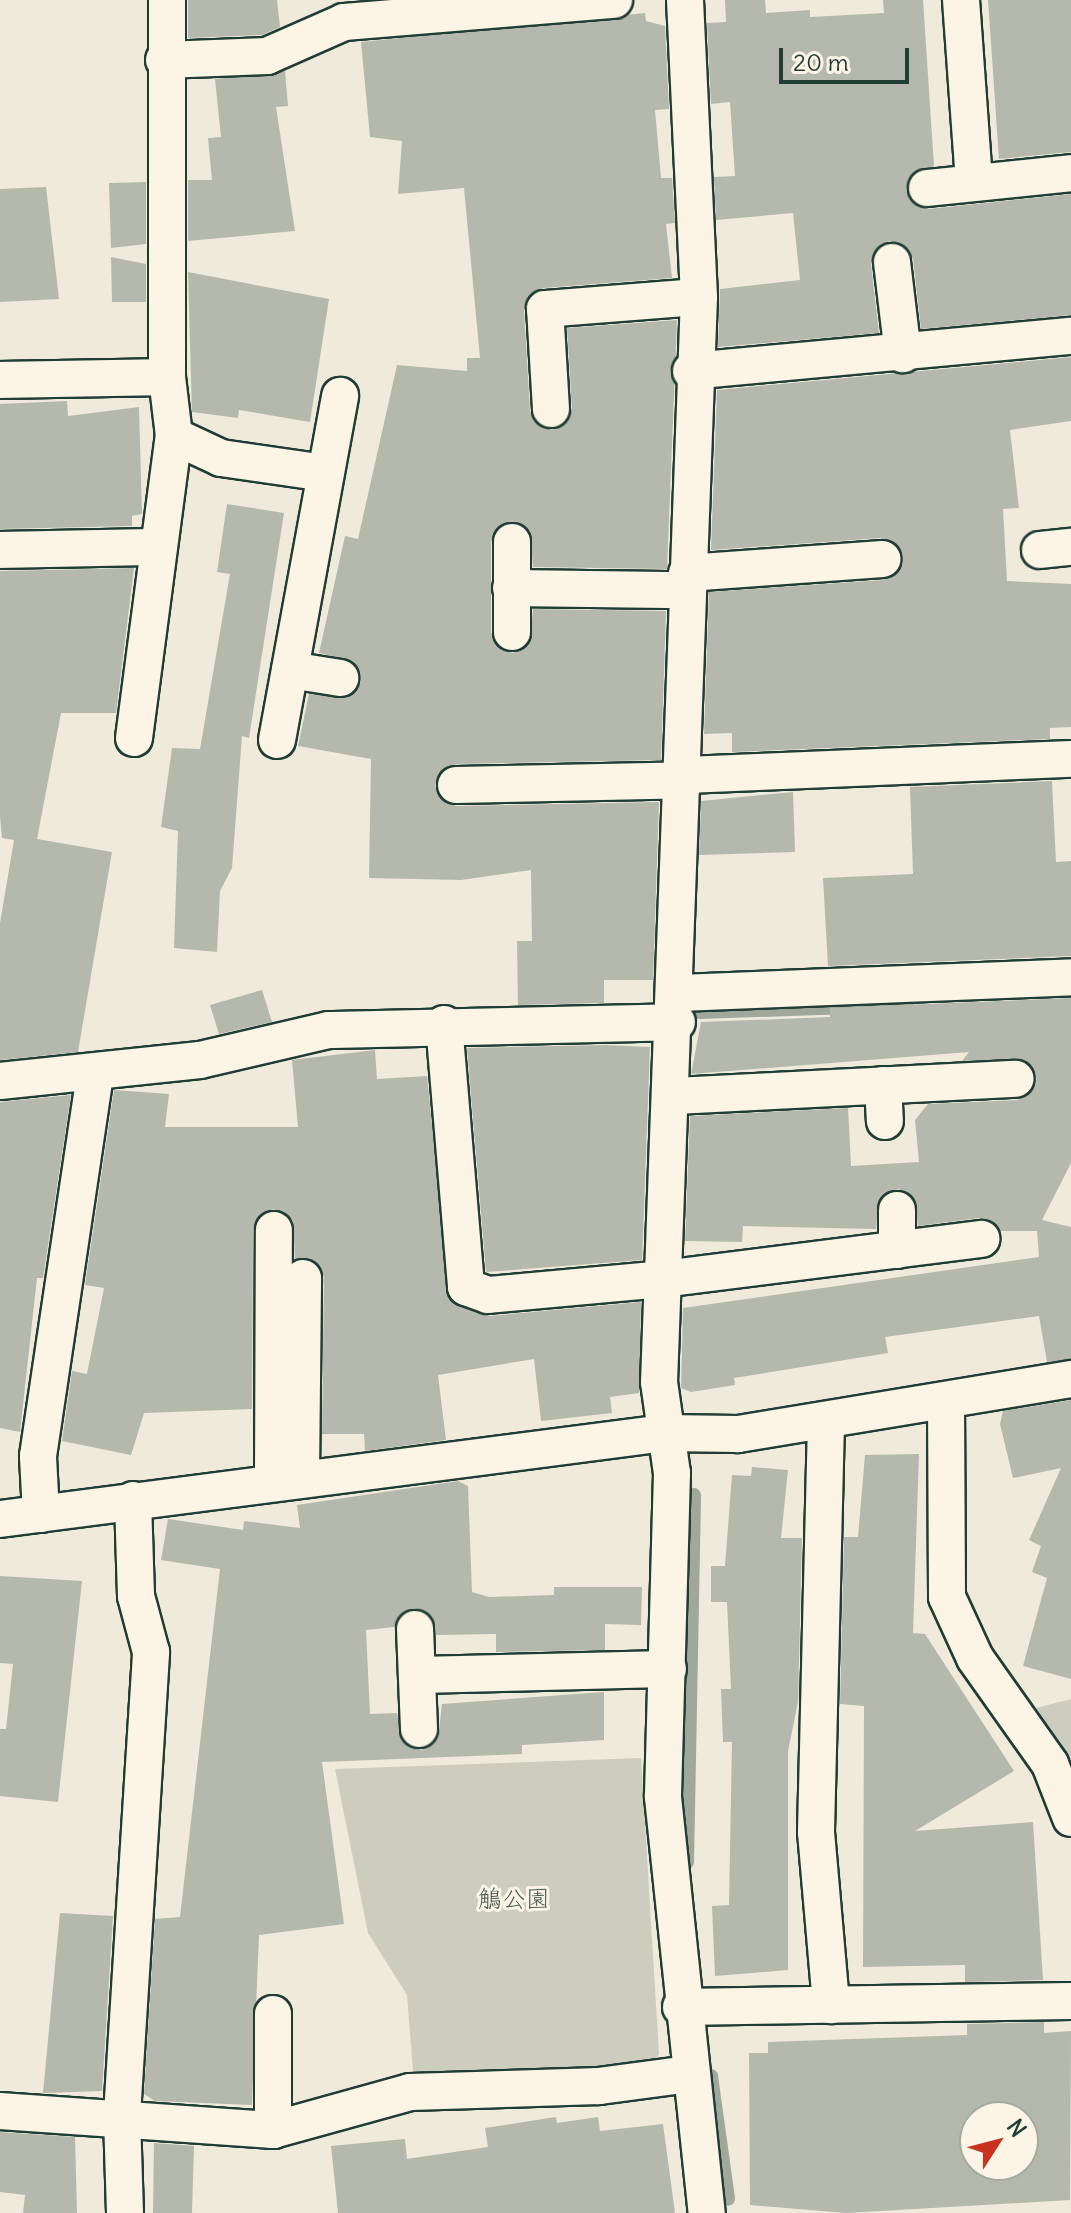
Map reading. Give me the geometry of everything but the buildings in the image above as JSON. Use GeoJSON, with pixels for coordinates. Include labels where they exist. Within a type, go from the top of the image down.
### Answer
{"type":"FeatureCollection","features":[{"type":"Feature","properties":{"kind":"street"},"geometry":{"type":"LineString","coordinates":[[134,738],[174,436],[167,377],[164,60],[167,0]]}},
{"type":"Feature","properties":{"kind":"street"},"geometry":{"type":"LineString","coordinates":[[164,60],[267,56],[344,22],[614,0]]}},
{"type":"Feature","properties":{"kind":"street"},"geometry":{"type":"LineString","coordinates":[[685,0],[699,297],[691,371],[686,777],[675,1096],[663,1279],[665,1433],[672,1473],[663,1797],[681,2007],[707,2213]]}},
{"type":"Feature","properties":{"kind":"street"},"geometry":{"type":"LineString","coordinates":[[961,0],[974,183]]}},
{"type":"Feature","properties":{"kind":"street"},"geometry":{"type":"LineString","coordinates":[[927,188],[1071,173]]}},
{"type":"Feature","properties":{"kind":"street"},"geometry":{"type":"LineString","coordinates":[[892,262],[903,354]]}},
{"type":"Feature","properties":{"kind":"street"},"geometry":{"type":"LineString","coordinates":[[551,409],[545,309],[699,297]]}},
{"type":"Feature","properties":{"kind":"street"},"geometry":{"type":"LineString","coordinates":[[691,371],[903,354],[1071,336]]}},
{"type":"Feature","properties":{"kind":"street"},"geometry":{"type":"LineString","coordinates":[[0,380],[167,377]]}},
{"type":"Feature","properties":{"kind":"street"},"geometry":{"type":"LineString","coordinates":[[277,740],[340,396]]}},
{"type":"Feature","properties":{"kind":"street"},"geometry":{"type":"LineString","coordinates":[[174,436],[221,458],[325,473]]}},
{"type":"Feature","properties":{"kind":"street"},"geometry":{"type":"LineString","coordinates":[[512,542],[512,632]]}},
{"type":"Feature","properties":{"kind":"street"},"geometry":{"type":"LineString","coordinates":[[0,550],[158,547]]}},
{"type":"Feature","properties":{"kind":"street"},"geometry":{"type":"LineString","coordinates":[[511,588],[687,582],[882,559]]}},
{"type":"Feature","properties":{"kind":"street"},"geometry":{"type":"LineString","coordinates":[[290,670],[340,678]]}},
{"type":"Feature","properties":{"kind":"street"},"geometry":{"type":"LineString","coordinates":[[456,785],[1071,759]]}},
{"type":"Feature","properties":{"kind":"street"},"geometry":{"type":"LineString","coordinates":[[0,1081],[95,1073],[257,1050],[329,1030],[678,1008],[1071,977]]}},
{"type":"Feature","properties":{"kind":"street"},"geometry":{"type":"LineString","coordinates":[[444,1024],[466,1287],[488,1295],[663,1279],[981,1239]]}},
{"type":"Feature","properties":{"kind":"street"},"geometry":{"type":"LineString","coordinates":[[41,1514],[38,1456],[95,1073]]}},
{"type":"Feature","properties":{"kind":"street"},"geometry":{"type":"LineString","coordinates":[[675,1096],[1016,1079]]}},
{"type":"Feature","properties":{"kind":"street"},"geometry":{"type":"LineString","coordinates":[[883,1085],[885,1121]]}},
{"type":"Feature","properties":{"kind":"street"},"geometry":{"type":"LineString","coordinates":[[897,1210],[897,1250]]}},
{"type":"Feature","properties":{"kind":"street"},"geometry":{"type":"LineString","coordinates":[[274,1230],[287,1479]]}},
{"type":"Feature","properties":{"kind":"street"},"geometry":{"type":"LineString","coordinates":[[287,1479],[303,1278]]}},
{"type":"Feature","properties":{"kind":"street"},"geometry":{"type":"LineString","coordinates":[[0,1519],[287,1479],[665,1433],[738,1434],[826,1422],[1071,1379]]}},
{"type":"Feature","properties":{"kind":"street"},"geometry":{"type":"LineString","coordinates":[[946,1401],[947,1597],[975,1658],[1050,1764],[1071,1818]]}},
{"type":"Feature","properties":{"kind":"street"},"geometry":{"type":"LineString","coordinates":[[826,1422],[816,1832],[831,2005]]}},
{"type":"Feature","properties":{"kind":"street"},"geometry":{"type":"LineString","coordinates":[[125,2213],[122,2115],[151,1652],[136,1596],[133,1500]]}},
{"type":"Feature","properties":{"kind":"street"},"geometry":{"type":"LineString","coordinates":[[415,1629],[419,1729]]}},
{"type":"Feature","properties":{"kind":"street"},"geometry":{"type":"LineString","coordinates":[[417,1675],[668,1669]]}},
{"type":"Feature","properties":{"kind":"street"},"geometry":{"type":"LineString","coordinates":[[681,2007],[1071,2001]]}},
{"type":"Feature","properties":{"kind":"street"},"geometry":{"type":"LineString","coordinates":[[273,2014],[273,2130]]}},
{"type":"Feature","properties":{"kind":"street"},"geometry":{"type":"LineString","coordinates":[[0,2111],[122,2115],[273,2130],[410,2092],[599,2086],[689,2074]]}},
{"type":"Feature","properties":{"kind":"green space"},"geometry":{"type":"Polygon","coordinates":[[[1071,1699],[1071,1766],[1036,1708],[1071,1699]]]}},
{"type":"Feature","properties":{"kind":"green space","name":"鵤公園"},"geometry":{"type":"Polygon","coordinates":[[[641,1758],[659,2054],[645,2074],[414,2082],[407,1995],[368,1933],[335,1769],[641,1758]]]}},
{"type":"Feature","properties":{"kind":"waterway"},"geometry":{"type":"LineString","coordinates":[[699,1012],[907,1005]]}},
{"type":"Feature","properties":{"kind":"waterway"},"geometry":{"type":"LineString","coordinates":[[687,1862],[694,1495]]}},
{"type":"Feature","properties":{"kind":"waterway"},"geometry":{"type":"LineString","coordinates":[[711,2076],[728,2199]]}}]}
